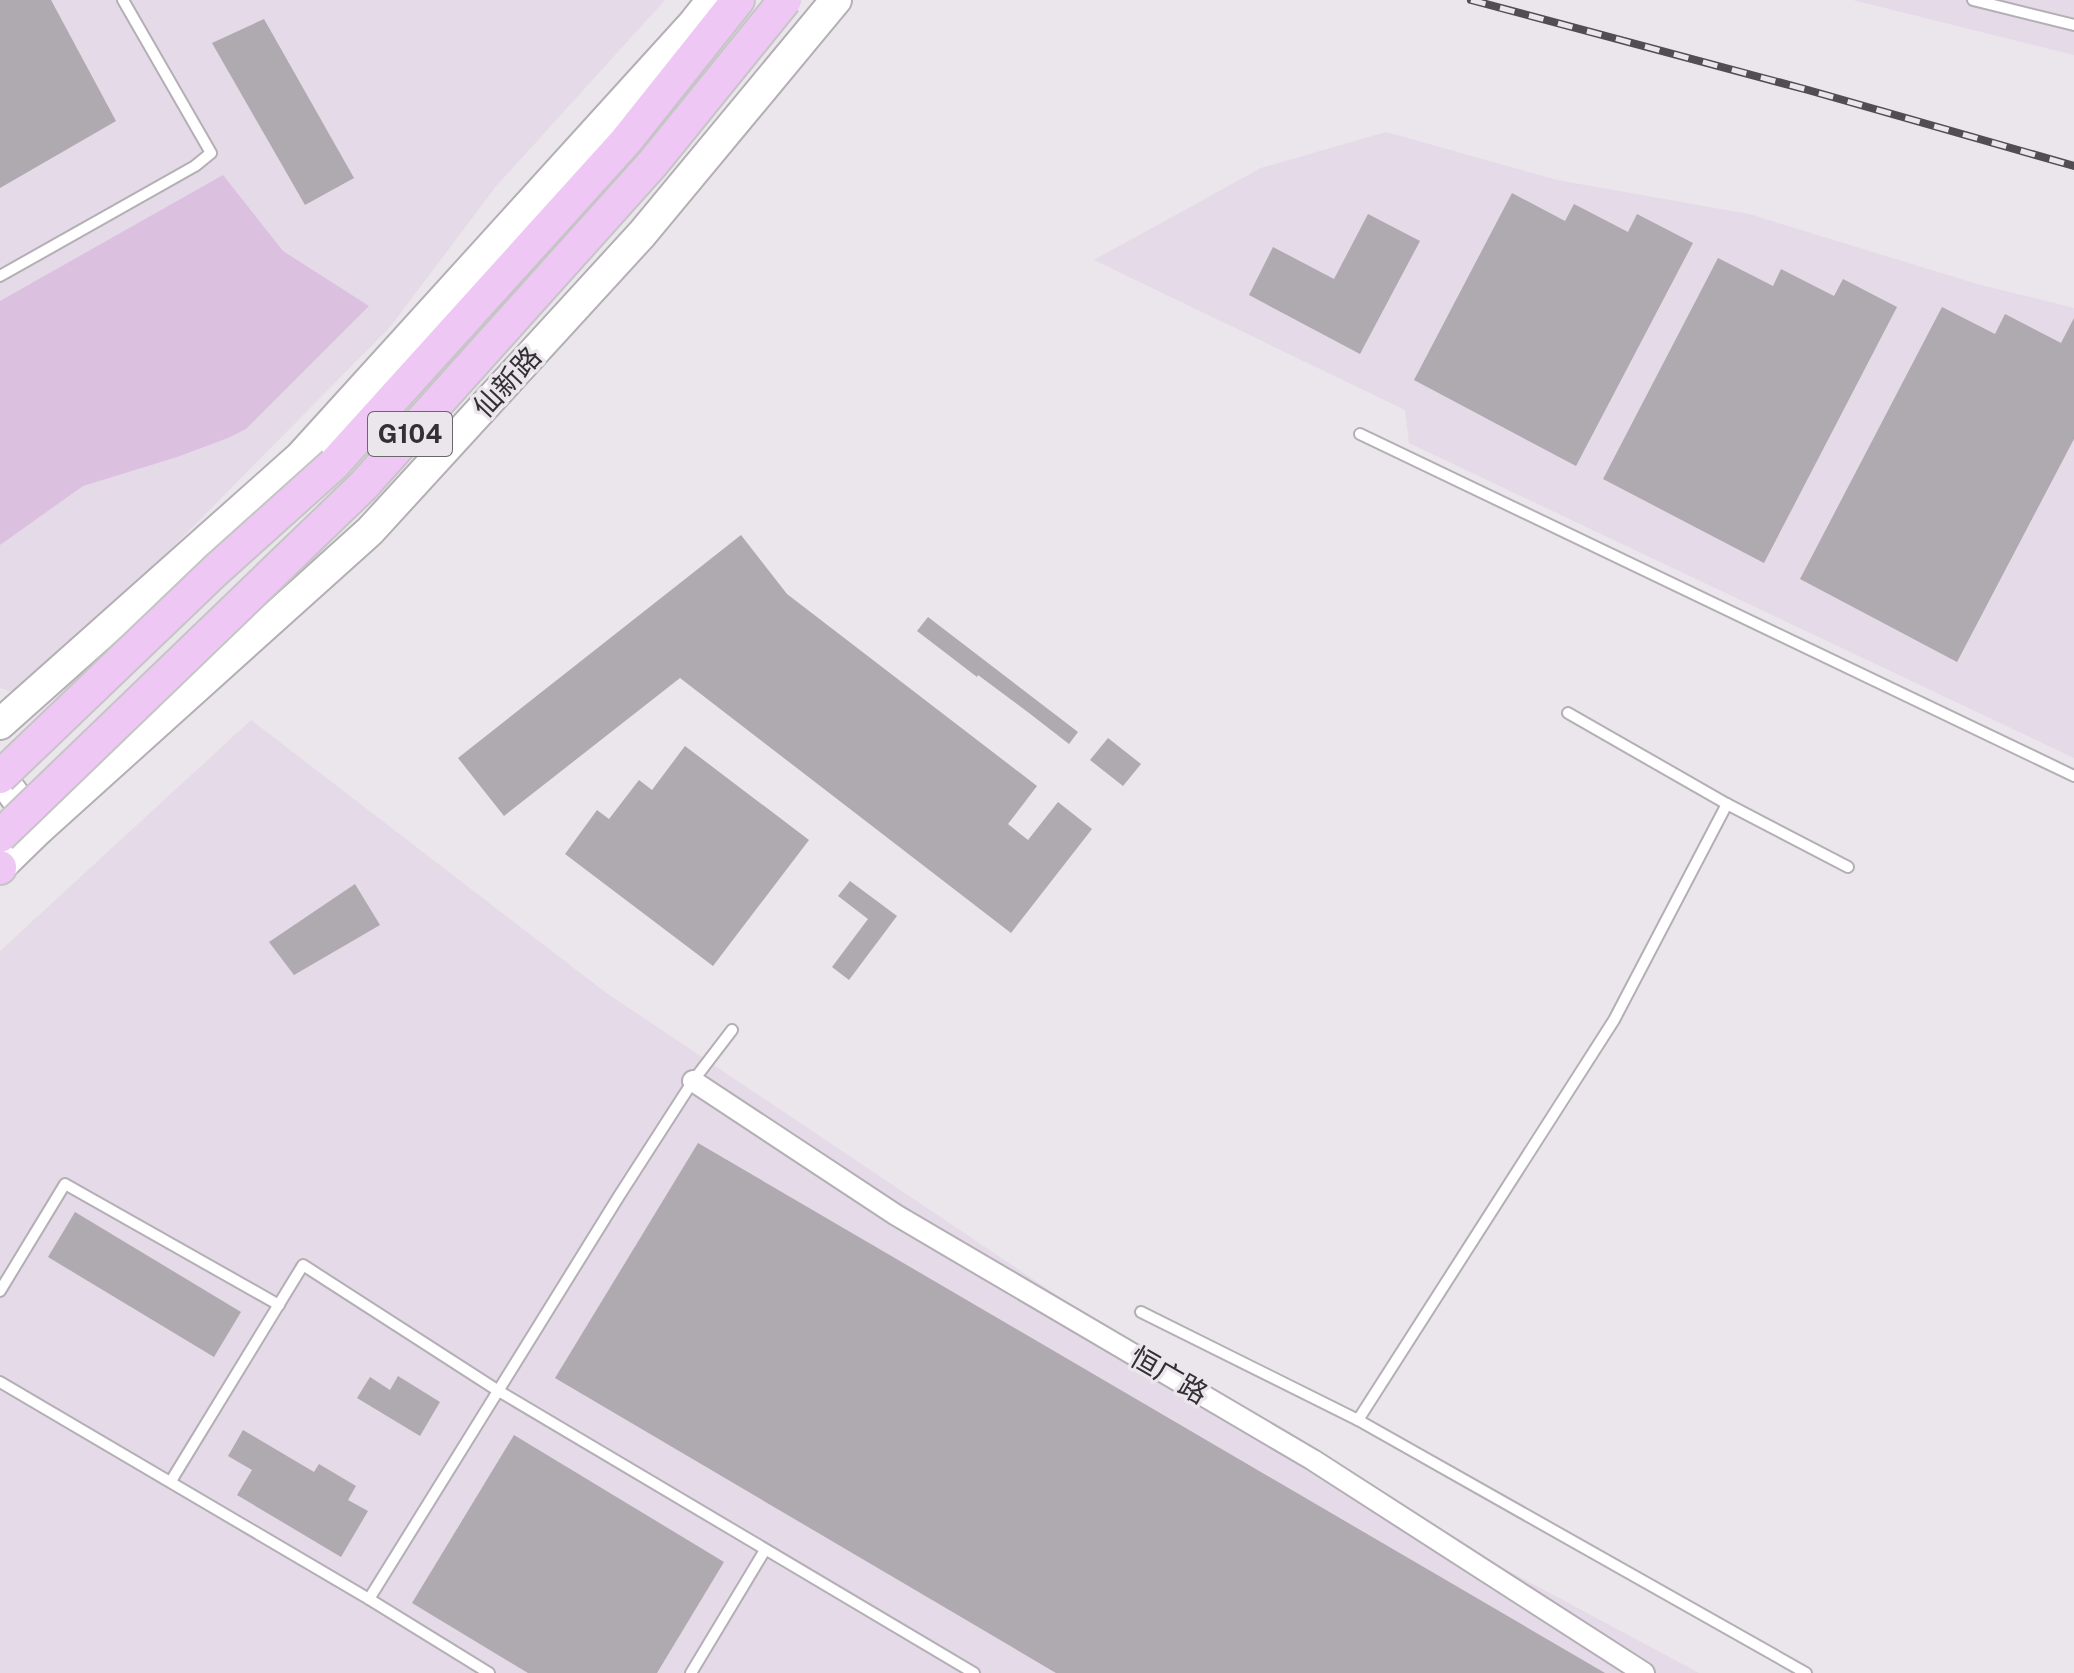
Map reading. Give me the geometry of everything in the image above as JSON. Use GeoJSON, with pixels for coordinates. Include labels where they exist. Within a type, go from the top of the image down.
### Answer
{"type":"FeatureCollection","features":[{"type":"Feature","properties":{"kind":"main road"},"geometry":{"type":"LineString","coordinates":[[0,723],[258,489],[701,0]]}},
{"type":"Feature","properties":{"kind":"main road"},"geometry":{"type":"LineString","coordinates":[[0,723],[300,457],[712,0]]}},
{"type":"Feature","properties":{"kind":"main road"},"geometry":{"type":"LineString","coordinates":[[39,829],[0,777],[216,570],[334,464],[625,142],[738,0]]}},
{"type":"Feature","properties":{"kind":"main road","name":"仙新路"},"geometry":{"type":"LineString","coordinates":[[0,836],[363,486],[653,163],[785,0]]}},
{"type":"Feature","properties":{"kind":"main road","name":"仙新路"},"geometry":{"type":"LineString","coordinates":[[0,868],[189,683],[378,513],[512,369],[823,0]]}},
{"type":"Feature","properties":{"kind":"main road","name":"仙新路"},"geometry":{"type":"LineString","coordinates":[[0,878],[39,829],[370,531],[642,234],[836,0]]}},
{"type":"Feature","properties":{"kind":"main road"},"geometry":{"type":"LineString","coordinates":[[0,806],[39,829]]}},
{"type":"Feature","properties":{"kind":"street","name":"恒广路"},"geometry":{"type":"LineString","coordinates":[[693,1081],[896,1215],[1313,1460],[1644,1673]]}},
{"type":"Feature","properties":{"kind":"lane"},"geometry":{"type":"LineString","coordinates":[[0,276],[195,166],[211,153],[123,0]]}},
{"type":"Feature","properties":{"kind":"lane"},"geometry":{"type":"LineString","coordinates":[[1973,0],[2074,25]]}},
{"type":"Feature","properties":{"kind":"lane"},"geometry":{"type":"LineString","coordinates":[[1360,434],[2074,776]]}},
{"type":"Feature","properties":{"kind":"lane"},"geometry":{"type":"LineString","coordinates":[[1568,713],[1727,804],[1848,867]]}},
{"type":"Feature","properties":{"kind":"lane"},"geometry":{"type":"LineString","coordinates":[[1358,1420],[1614,1020],[1727,804]]}},
{"type":"Feature","properties":{"kind":"lane"},"geometry":{"type":"LineString","coordinates":[[369,1599],[693,1081],[732,1030]]}},
{"type":"Feature","properties":{"kind":"lane"},"geometry":{"type":"LineString","coordinates":[[0,1291],[65,1184],[279,1305]]}},
{"type":"Feature","properties":{"kind":"lane"},"geometry":{"type":"LineString","coordinates":[[171,1481],[303,1265],[497,1390],[974,1673]]}},
{"type":"Feature","properties":{"kind":"lane"},"geometry":{"type":"LineString","coordinates":[[1141,1312],[1358,1420],[1806,1673]]}},
{"type":"Feature","properties":{"kind":"lane"},"geometry":{"type":"LineString","coordinates":[[0,1382],[489,1673]]}},
{"type":"Feature","properties":{"kind":"lane"},"geometry":{"type":"LineString","coordinates":[[691,1673],[765,1550]]}},
{"type":"Feature","properties":{"kind":"shaded area"},"geometry":{"type":"Polygon","coordinates":[[[0,0],[665,0],[497,185],[390,327],[165,555],[19,694],[0,688],[0,0]]]}},
{"type":"Feature","properties":{"kind":"shaded area"},"geometry":{"type":"Polygon","coordinates":[[[1853,0],[2074,0],[2074,55],[1853,0]]]}},
{"type":"Feature","properties":{"kind":"shaded area"},"geometry":{"type":"Polygon","coordinates":[[[1386,132],[1557,180],[1749,214],[1977,284],[2074,308],[2074,758],[1409,443],[1405,410],[1094,260],[1261,168],[1386,132]]]}},
{"type":"Feature","properties":{"kind":"shaded area"},"geometry":{"type":"Polygon","coordinates":[[[223,175],[283,251],[369,306],[246,429],[177,457],[83,486],[0,545],[0,301],[223,175]]]}},
{"type":"Feature","properties":{"kind":"shaded area"},"geometry":{"type":"Polygon","coordinates":[[[251,720],[605,992],[1131,1345],[1464,1547],[1699,1673],[0,1673],[0,951],[251,720]]]}},
{"type":"Feature","properties":{"kind":"building"},"geometry":{"type":"Polygon","coordinates":[[[0,0],[51,0],[116,121],[0,188],[0,0]]]}},
{"type":"Feature","properties":{"kind":"building"},"geometry":{"type":"Polygon","coordinates":[[[264,19],[354,178],[305,205],[212,43],[264,19]]]}},
{"type":"Feature","properties":{"kind":"building"},"geometry":{"type":"Polygon","coordinates":[[[1512,193],[1565,221],[1574,204],[1628,232],[1637,214],[1693,243],[1576,466],[1414,380],[1512,193]]]}},
{"type":"Feature","properties":{"kind":"building"},"geometry":{"type":"Polygon","coordinates":[[[1368,214],[1420,241],[1360,354],[1249,295],[1273,247],[1334,279],[1368,214]]]}},
{"type":"Feature","properties":{"kind":"building"},"geometry":{"type":"Polygon","coordinates":[[[1718,258],[1773,286],[1781,269],[1834,296],[1843,279],[1897,307],[1764,563],[1603,479],[1718,258]]]}},
{"type":"Feature","properties":{"kind":"building"},"geometry":{"type":"Polygon","coordinates":[[[1942,307],[1995,334],[2005,314],[2061,343],[2074,318],[2074,439],[1957,662],[1800,579],[1942,307]]]}},
{"type":"Feature","properties":{"kind":"building"},"geometry":{"type":"Polygon","coordinates":[[[741,535],[787,594],[1037,786],[1008,824],[1028,840],[1058,802],[1092,829],[1011,933],[680,678],[504,816],[458,758],[741,535]]]}},
{"type":"Feature","properties":{"kind":"building"},"geometry":{"type":"Polygon","coordinates":[[[928,617],[1078,732],[1069,744],[917,631],[928,617]]]}},
{"type":"Feature","properties":{"kind":"building"},"geometry":{"type":"Polygon","coordinates":[[[1108,738],[1141,764],[1123,786],[1090,760],[1108,738]]]}},
{"type":"Feature","properties":{"kind":"building"},"geometry":{"type":"Polygon","coordinates":[[[685,746],[809,840],[713,966],[565,854],[597,810],[609,819],[639,780],[652,790],[685,746]]]}},
{"type":"Feature","properties":{"kind":"building"},"geometry":{"type":"Polygon","coordinates":[[[850,881],[897,916],[849,980],[832,967],[868,919],[838,896],[850,881]]]}},
{"type":"Feature","properties":{"kind":"building"},"geometry":{"type":"Polygon","coordinates":[[[355,884],[380,925],[294,975],[269,942],[355,884]]]}},
{"type":"Feature","properties":{"kind":"building"},"geometry":{"type":"Polygon","coordinates":[[[698,1143],[1605,1673],[1056,1673],[555,1378],[698,1143]]]}},
{"type":"Feature","properties":{"kind":"building"},"geometry":{"type":"Polygon","coordinates":[[[75,1212],[241,1312],[214,1357],[48,1257],[75,1212]]]}},
{"type":"Feature","properties":{"kind":"building"},"geometry":{"type":"Polygon","coordinates":[[[398,1376],[440,1402],[420,1436],[357,1398],[370,1377],[390,1390],[398,1376]]]}},
{"type":"Feature","properties":{"kind":"building"},"geometry":{"type":"Polygon","coordinates":[[[243,1430],[314,1472],[319,1464],[356,1486],[348,1500],[368,1511],[341,1557],[237,1495],[252,1470],[228,1456],[243,1430]]]}},
{"type":"Feature","properties":{"kind":"building"},"geometry":{"type":"Polygon","coordinates":[[[514,1435],[724,1562],[657,1673],[528,1673],[412,1603],[514,1435]]]}},
{"type":"Feature","properties":{"kind":"railway"},"geometry":{"type":"LineString","coordinates":[[1471,0],[1808,90],[2074,166]]}}]}
